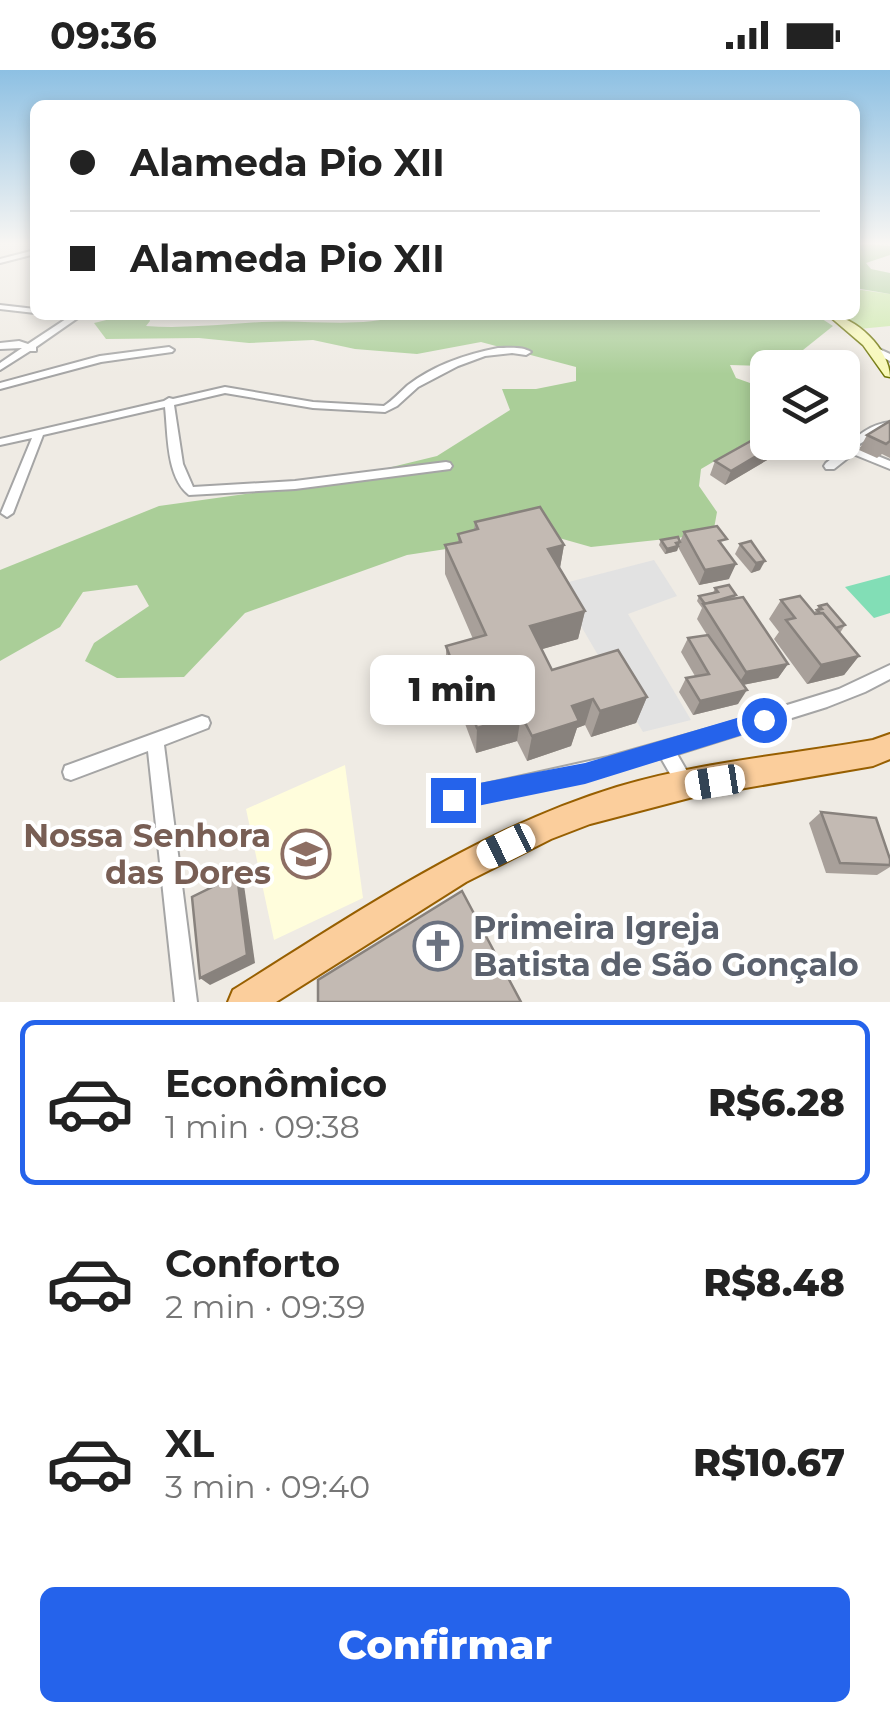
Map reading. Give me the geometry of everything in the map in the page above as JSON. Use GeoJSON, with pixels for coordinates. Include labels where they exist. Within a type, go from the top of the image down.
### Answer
{"type":"FeatureCollection","features":[{"type":"Feature","properties":{"kind":"main road"},"geometry":{"type":"LineString","coordinates":[[245,1002],[479,858],[588,810],[688,786],[890,747]]}},
{"type":"Feature","properties":{"kind":"street"},"geometry":{"type":"LineString","coordinates":[[0,307],[30,310]]}},
{"type":"Feature","properties":{"kind":"street"},"geometry":{"type":"LineString","coordinates":[[0,368],[71,320]]}},
{"type":"Feature","properties":{"kind":"street"},"geometry":{"type":"LineString","coordinates":[[840,320],[890,358]]}},
{"type":"Feature","properties":{"kind":"street"},"geometry":{"type":"LineString","coordinates":[[0,346],[19,344],[33,348]]}},
{"type":"Feature","properties":{"kind":"street"},"geometry":{"type":"LineString","coordinates":[[0,442],[233,390],[313,405],[385,409],[394,406],[416,385],[472,358],[503,349],[526,352]]}},
{"type":"Feature","properties":{"kind":"street"},"geometry":{"type":"LineString","coordinates":[[0,386],[100,359],[168,350]]}},
{"type":"Feature","properties":{"kind":"street"},"geometry":{"type":"LineString","coordinates":[[875,350],[890,373]]}},
{"type":"Feature","properties":{"kind":"street"},"geometry":{"type":"LineString","coordinates":[[170,401],[178,464],[189,491],[296,485],[446,466]]}},
{"type":"Feature","properties":{"kind":"street"},"geometry":{"type":"LineString","coordinates":[[860,439],[880,426],[890,425]]}},
{"type":"Feature","properties":{"kind":"street"},"geometry":{"type":"LineString","coordinates":[[8,514],[39,433]]}},
{"type":"Feature","properties":{"kind":"street"},"geometry":{"type":"LineString","coordinates":[[860,453],[890,465]]}},
{"type":"Feature","properties":{"kind":"street"},"geometry":{"type":"LineString","coordinates":[[830,466],[838,460]]}},
{"type":"Feature","properties":{"kind":"street"},"geometry":{"type":"LineString","coordinates":[[453,800],[585,773],[665,750],[832,698],[890,671]]}},
{"type":"Feature","properties":{"kind":"street"},"geometry":{"type":"LineString","coordinates":[[71,772],[202,723]]}},
{"type":"Feature","properties":{"kind":"street"},"geometry":{"type":"LineString","coordinates":[[154,741],[186,1002]]}},
{"type":"Feature","properties":{"kind":"street"},"geometry":{"type":"LineString","coordinates":[[665,750],[688,786]]}},
{"type":"Feature","properties":{"kind":"shaded area"},"geometry":{"type":"Polygon","coordinates":[[[654,560],[677,596],[628,614],[691,720],[643,732],[557,585],[654,560]]]}},
{"type":"Feature","properties":{"kind":"shaded area","name":"Nossa Senhora das Dores"},"geometry":{"type":"Polygon","coordinates":[[[345,765],[363,898],[274,940],[246,809],[345,765]]]}},
{"type":"Feature","properties":{"kind":"green space"},"geometry":{"type":"Polygon","coordinates":[[[860,286],[890,286],[890,294],[860,289],[860,286]]]}},
{"type":"Feature","properties":{"kind":"green space"},"geometry":{"type":"Polygon","coordinates":[[[860,290],[890,294],[890,326],[859,329],[847,320],[860,320],[860,290]]]}},
{"type":"Feature","properties":{"kind":"green space"},"geometry":{"type":"Polygon","coordinates":[[[150,320],[146,326],[190,327],[280,321],[824,320],[833,326],[803,350],[750,350],[750,366],[730,365],[736,378],[750,383],[750,444],[701,469],[699,486],[717,512],[713,534],[591,547],[545,534],[407,555],[245,613],[184,677],[117,678],[85,661],[94,643],[149,606],[137,585],[83,592],[60,627],[0,661],[0,570],[159,506],[330,482],[437,456],[510,410],[502,389],[536,389],[576,381],[576,367],[481,342],[417,354],[355,349],[313,340],[249,343],[199,338],[106,339],[94,323],[150,320]]]}},
{"type":"Feature","properties":{"kind":"green space"},"geometry":{"type":"Polygon","coordinates":[[[890,575],[890,613],[874,618],[845,587],[890,575]]]}},
{"type":"Feature","properties":{"kind":"building"},"geometry":{"type":"Polygon","coordinates":[[[890,421],[890,441],[886,444],[867,435],[890,421]]]}},
{"type":"Feature","properties":{"kind":"building"},"geometry":{"type":"Polygon","coordinates":[[[750,441],[750,460],[731,471],[715,461],[750,441]]]}},
{"type":"Feature","properties":{"kind":"building"},"geometry":{"type":"Polygon","coordinates":[[[540,507],[564,545],[548,549],[585,611],[530,626],[552,670],[618,650],[647,697],[600,711],[593,699],[572,706],[579,721],[532,736],[521,715],[477,728],[446,646],[486,635],[445,545],[461,542],[458,534],[478,529],[475,522],[540,507]]]}},
{"type":"Feature","properties":{"kind":"building"},"geometry":{"type":"Polygon","coordinates":[[[717,526],[727,539],[719,541],[736,564],[705,570],[684,532],[717,526]]]}},
{"type":"Feature","properties":{"kind":"building"},"geometry":{"type":"Polygon","coordinates":[[[678,537],[678,546],[667,549],[661,540],[678,537]]]}},
{"type":"Feature","properties":{"kind":"building"},"geometry":{"type":"Polygon","coordinates":[[[751,541],[765,561],[756,563],[740,544],[751,541]]]}},
{"type":"Feature","properties":{"kind":"building"},"geometry":{"type":"Polygon","coordinates":[[[729,585],[736,595],[705,604],[699,596],[718,592],[715,588],[729,585]]]}},
{"type":"Feature","properties":{"kind":"building"},"geometry":{"type":"Polygon","coordinates":[[[800,596],[815,614],[823,613],[859,656],[821,665],[786,620],[795,618],[781,600],[800,596]]]}},
{"type":"Feature","properties":{"kind":"building"},"geometry":{"type":"Polygon","coordinates":[[[743,597],[788,664],[746,672],[703,604],[743,597]]]}},
{"type":"Feature","properties":{"kind":"building"},"geometry":{"type":"Polygon","coordinates":[[[827,604],[845,625],[836,628],[817,610],[827,604]]]}},
{"type":"Feature","properties":{"kind":"building"},"geometry":{"type":"Polygon","coordinates":[[[708,635],[747,690],[700,701],[686,678],[709,674],[688,638],[708,635]]]}},
{"type":"Feature","properties":{"kind":"building"},"geometry":{"type":"Polygon","coordinates":[[[821,812],[876,818],[890,865],[840,863],[821,812]]]}},
{"type":"Feature","properties":{"kind":"building"},"geometry":{"type":"Polygon","coordinates":[[[237,875],[247,955],[200,978],[192,897],[237,875]]]}},
{"type":"Feature","properties":{"kind":"building","name":"Primeira Igreja Batista de São Gonçalo"},"geometry":{"type":"Polygon","coordinates":[[[462,891],[521,1002],[318,1002],[318,980],[462,891]]]}},
{"type":"Feature","properties":{"kind":"place","name":"Nossa Senhora das Dores"},"geometry":{"type":"Point","coordinates":[306,854]}},
{"type":"Feature","properties":{"kind":"place","name":"Primeira Igreja Batista de São Gonçalo"},"geometry":{"type":"Point","coordinates":[438,946]}},
{"type":"Feature","properties":{"kind":"route"},"geometry":{"type":"LineString","coordinates":[[453,800],[585,773],[764,720]]}}]}
